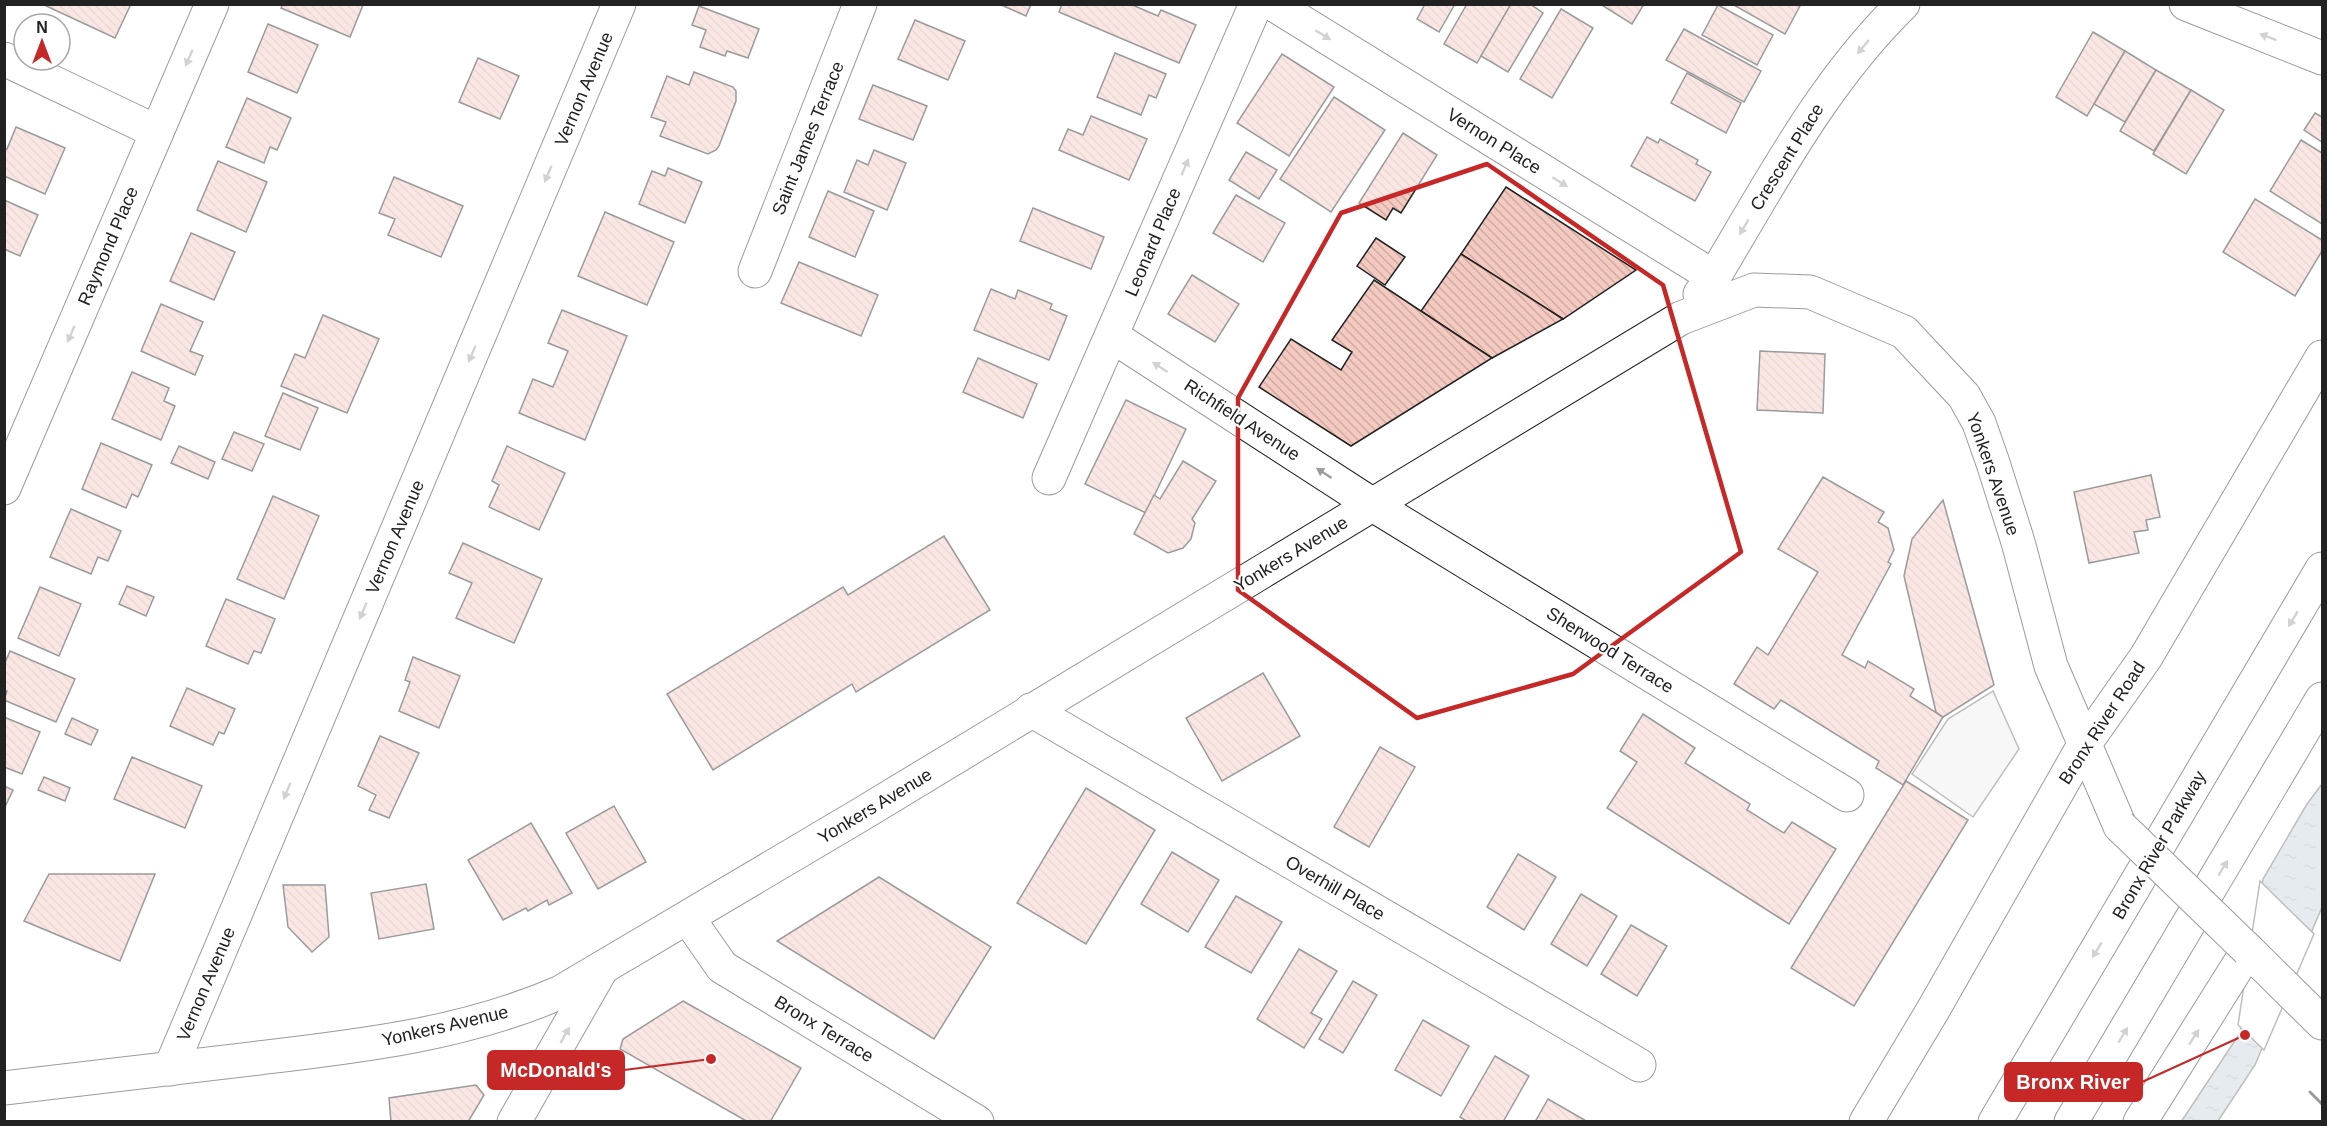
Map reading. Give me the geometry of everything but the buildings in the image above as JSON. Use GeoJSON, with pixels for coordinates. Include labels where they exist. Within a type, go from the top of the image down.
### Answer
{"type":"FeatureCollection","features":[{"type":"Feature","properties":{"kind":"main road","name":"Raymond Place"},"geometry":{"type":"LineString","coordinates":[[5,487],[212,4]]}},
{"type":"Feature","properties":{"kind":"main road","name":"Vernon Avenue"},"geometry":{"type":"LineString","coordinates":[[170,1069],[619,4]]}},
{"type":"Feature","properties":{"kind":"main road","name":"Saint James Terrace"},"geometry":{"type":"LineString","coordinates":[[755,271],[860,4]]}},
{"type":"Feature","properties":{"kind":"main road","name":"Leonard Place"},"geometry":{"type":"LineString","coordinates":[[1049,478],[1256,4]]}},
{"type":"Feature","properties":{"kind":"main road","name":"Vernon Place"},"geometry":{"type":"LineString","coordinates":[[1273,4],[1714,277]]}},
{"type":"Feature","properties":{"kind":"main road","name":"Crescent Place"},"geometry":{"type":"LineString","coordinates":[[1682,318],[1714,277],[1835,81],[1878,29],[1904,4]]}},
{"type":"Feature","properties":{"kind":"main road"},"geometry":{"type":"LineString","coordinates":[[2186,4],[2322,58]]}},
{"type":"Feature","properties":{"kind":"main road"},"geometry":{"type":"LineString","coordinates":[[4,59],[157,132]]}},
{"type":"Feature","properties":{"kind":"main road","name":"Yonkers Avenue"},"geometry":{"type":"LineString","coordinates":[[4,1088],[405,1038],[474,1023],[536,1003],[561,992],[688,918],[1682,318],[1754,290],[1810,291],[1904,333],[1964,396],[1979,423],[1993,463],[2018,542],[2051,666],[2120,826],[2313,1014]]}},
{"type":"Feature","properties":{"kind":"main road","name":"Richfield Avenue"},"geometry":{"type":"LineString","coordinates":[[1112,336],[1373,505]]}},
{"type":"Feature","properties":{"kind":"main road","name":"Bronx River Road"},"geometry":{"type":"LineString","coordinates":[[1866,1122],[1933,1011],[2084,745],[2146,657],[2322,357]]}},
{"type":"Feature","properties":{"kind":"main road","name":"Sherwood Terrace"},"geometry":{"type":"LineString","coordinates":[[1373,505],[1847,795]]}},
{"type":"Feature","properties":{"kind":"main road","name":"Bronx River Parkway"},"geometry":{"type":"LineString","coordinates":[[1995,1122],[2322,569]]}},
{"type":"Feature","properties":{"kind":"main road"},"geometry":{"type":"LineString","coordinates":[[2071,1122],[2322,699]]}},
{"type":"Feature","properties":{"kind":"main road","name":"Overhill Place"},"geometry":{"type":"LineString","coordinates":[[1031,710],[1639,1065]]}},
{"type":"Feature","properties":{"kind":"main road","name":"Bronx Terrace"},"geometry":{"type":"LineString","coordinates":[[688,918],[722,967],[966,1119]]}},
{"type":"Feature","properties":{"kind":"main road"},"geometry":{"type":"LineString","coordinates":[[2140,1122],[2248,950]]}},
{"type":"Feature","properties":{"kind":"main road"},"geometry":{"type":"LineString","coordinates":[[514,1122],[602,968]]}},
{"type":"Feature","properties":{"kind":"highlighted area"},"geometry":{"type":"Polygon","coordinates":[[[1487,164],[1663,285],[1741,552],[1573,674],[1417,718],[1238,590],[1238,398],[1341,213],[1487,164]]]}},
{"type":"Feature","properties":{"kind":"shaded area"},"geometry":{"type":"Polygon","coordinates":[[[1993,691],[2019,749],[1973,817],[1912,774],[1948,719],[1993,691]]]}},
{"type":"Feature","properties":{"kind":"water"},"geometry":{"type":"Polygon","coordinates":[[[2322,784],[2322,907],[2255,1065],[2218,1121],[2181,1122],[2240,1033],[2263,879],[2307,804],[2322,784]]]}},
{"type":"Feature","properties":{"kind":"pier"},"geometry":{"type":"Polygon","coordinates":[[[2260,881],[2314,934],[2264,1050],[2238,1025],[2260,881]]]}},
{"type":"Feature","properties":{"kind":"wall"},"geometry":{"type":"LineString","coordinates":[[2310,1092],[2322,1104]]}},
{"type":"Feature","properties":{"kind":"place","name":"Bronx River"},"geometry":{"type":"Point","coordinates":[2245,1035]}},
{"type":"Feature","properties":{"kind":"place","name":"McDonald's"},"geometry":{"type":"Point","coordinates":[711,1059]}}]}
